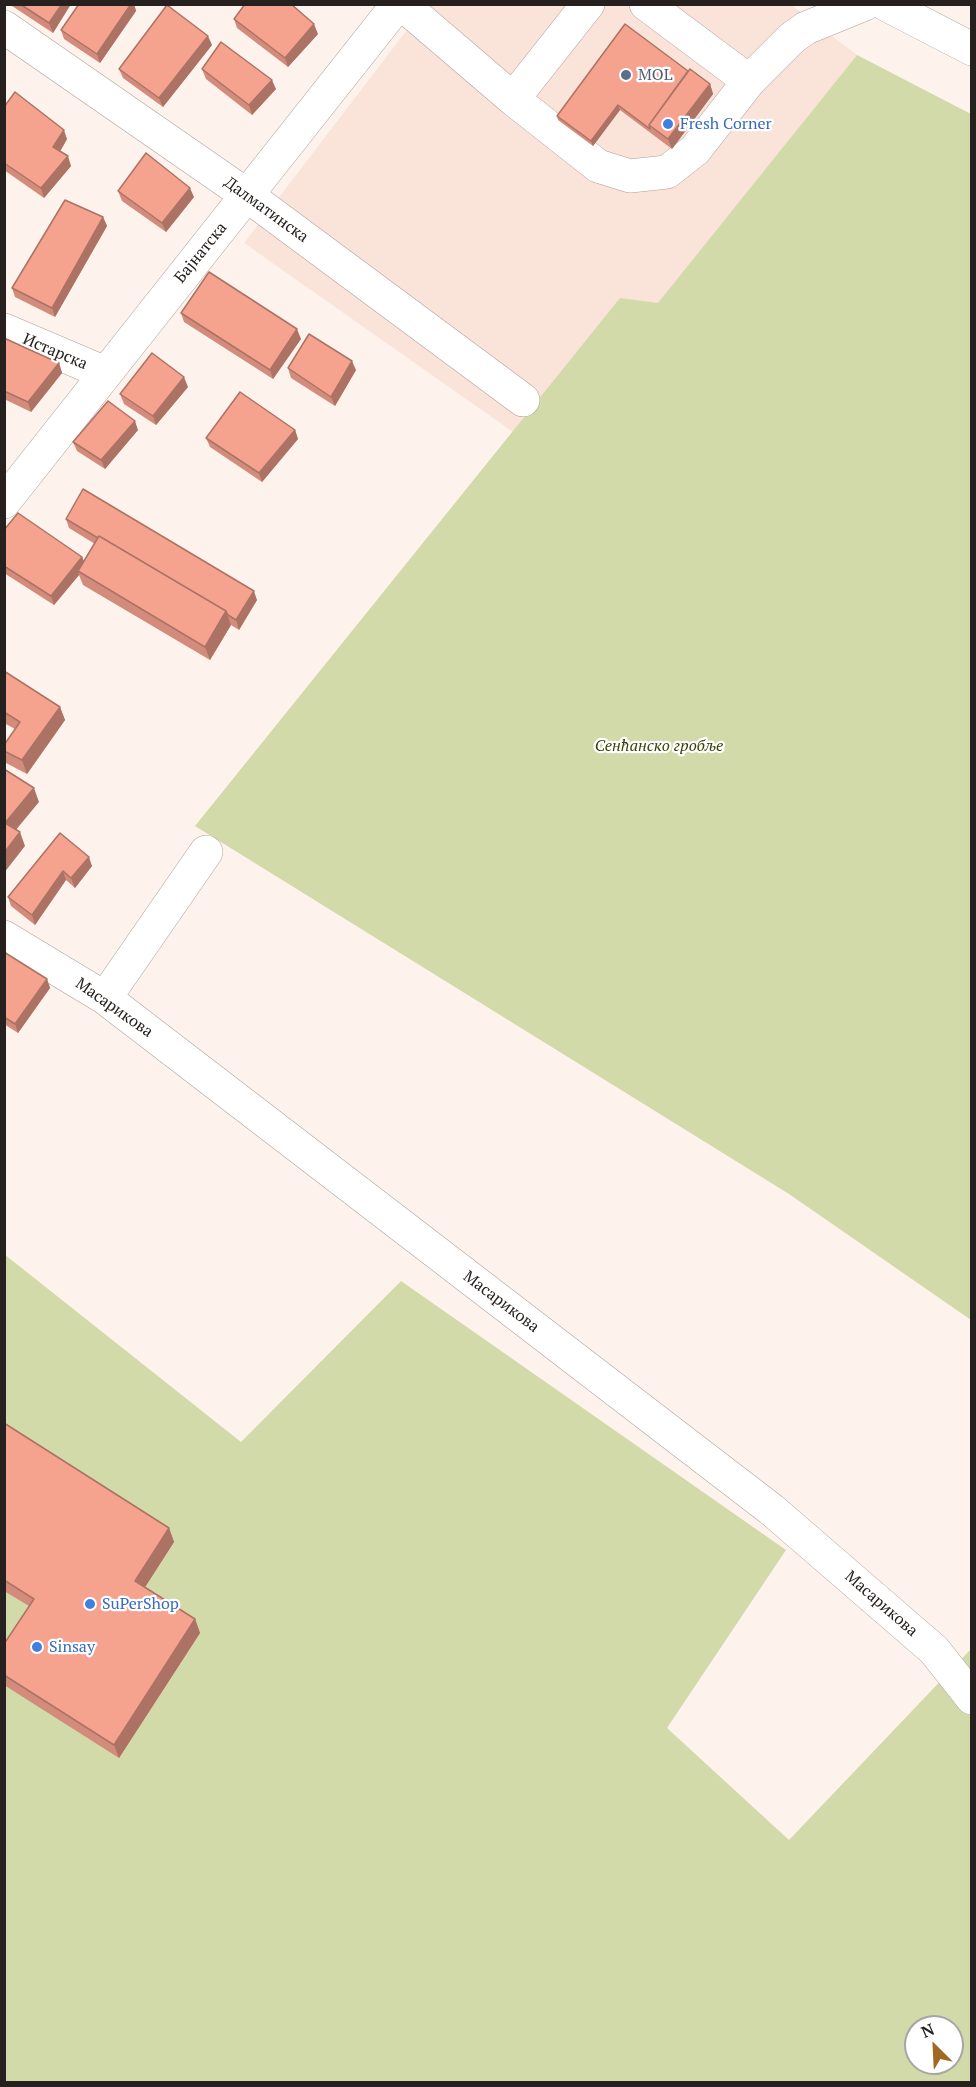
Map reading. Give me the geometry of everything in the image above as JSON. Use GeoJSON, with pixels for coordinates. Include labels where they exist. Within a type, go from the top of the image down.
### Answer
{"type":"FeatureCollection","features":[{"type":"Feature","properties":{"kind":"street"},"geometry":{"type":"LineString","coordinates":[[400,4],[513,99],[598,166],[630,176],[650,176],[678,165],[695,150],[748,81],[806,28],[865,4]]}},
{"type":"Feature","properties":{"kind":"street","name":"Бајнатска"},"geometry":{"type":"LineString","coordinates":[[4,502],[400,4]]}},
{"type":"Feature","properties":{"kind":"street"},"geometry":{"type":"LineString","coordinates":[[513,99],[588,4]]}},
{"type":"Feature","properties":{"kind":"street"},"geometry":{"type":"LineString","coordinates":[[646,4],[748,81]]}},
{"type":"Feature","properties":{"kind":"street"},"geometry":{"type":"LineString","coordinates":[[885,4],[972,49]]}},
{"type":"Feature","properties":{"kind":"street","name":"Далматинска"},"geometry":{"type":"LineString","coordinates":[[4,27],[248,196],[524,400]]}},
{"type":"Feature","properties":{"kind":"street","name":"Истарска"},"geometry":{"type":"LineString","coordinates":[[4,330],[105,373]]}},
{"type":"Feature","properties":{"kind":"street"},"geometry":{"type":"LineString","coordinates":[[105,998],[206,852]]}},
{"type":"Feature","properties":{"kind":"street","name":"Масарикова"},"geometry":{"type":"LineString","coordinates":[[4,937],[105,998],[772,1510],[934,1650],[972,1698]]}},
{"type":"Feature","properties":{"kind":"shaded area"},"geometry":{"type":"Polygon","coordinates":[[[426,5],[791,5],[857,55],[658,304],[620,299],[513,432],[244,243],[426,5]]]}},
{"type":"Feature","properties":{"kind":"green space","name":"Сенћанско гробље"},"geometry":{"type":"Polygon","coordinates":[[[857,55],[971,114],[971,1320],[789,1194],[195,826],[620,298],[658,303],[857,55]]]}},
{"type":"Feature","properties":{"kind":"green space"},"geometry":{"type":"Polygon","coordinates":[[[4,1254],[241,1442],[401,1281],[786,1550],[667,1728],[789,1840],[971,1649],[971,2082],[5,2082],[4,1254]]]}},
{"type":"Feature","properties":{"kind":"building"},"geometry":{"type":"Polygon","coordinates":[[[20,4],[62,4],[49,23],[20,4]]]}},
{"type":"Feature","properties":{"kind":"building"},"geometry":{"type":"Polygon","coordinates":[[[79,4],[131,4],[97,54],[61,30],[79,4]]]}},
{"type":"Feature","properties":{"kind":"building"},"geometry":{"type":"Polygon","coordinates":[[[245,4],[291,4],[314,24],[285,58],[234,19],[245,4]]]}},
{"type":"Feature","properties":{"kind":"building"},"geometry":{"type":"Polygon","coordinates":[[[167,5],[208,36],[159,98],[119,69],[167,5]]]}},
{"type":"Feature","properties":{"kind":"building"},"geometry":{"type":"Polygon","coordinates":[[[625,24],[688,71],[649,125],[650,129],[618,105],[591,141],[557,116],[625,24]]]}},
{"type":"Feature","properties":{"kind":"building"},"geometry":{"type":"Polygon","coordinates":[[[221,42],[272,80],[249,105],[202,69],[221,42]]]}},
{"type":"Feature","properties":{"kind":"building"},"geometry":{"type":"Polygon","coordinates":[[[690,69],[710,84],[668,139],[649,125],[690,69]]]}},
{"type":"Feature","properties":{"kind":"building"},"geometry":{"type":"Polygon","coordinates":[[[15,92],[64,130],[53,147],[68,156],[41,188],[4,163],[4,107],[15,92]]]}},
{"type":"Feature","properties":{"kind":"building"},"geometry":{"type":"Polygon","coordinates":[[[146,153],[190,188],[162,223],[118,191],[146,153]]]}},
{"type":"Feature","properties":{"kind":"building"},"geometry":{"type":"Polygon","coordinates":[[[65,200],[103,217],[52,308],[12,288],[65,200]]]}},
{"type":"Feature","properties":{"kind":"building"},"geometry":{"type":"Polygon","coordinates":[[[209,272],[297,329],[270,370],[181,313],[209,272]]]}},
{"type":"Feature","properties":{"kind":"building"},"geometry":{"type":"Polygon","coordinates":[[[309,334],[352,361],[331,397],[288,368],[309,334]]]}},
{"type":"Feature","properties":{"kind":"building"},"geometry":{"type":"Polygon","coordinates":[[[4,338],[59,363],[28,402],[4,391],[4,338]]]}},
{"type":"Feature","properties":{"kind":"building"},"geometry":{"type":"Polygon","coordinates":[[[152,353],[184,377],[153,416],[120,394],[152,353]]]}},
{"type":"Feature","properties":{"kind":"building"},"geometry":{"type":"Polygon","coordinates":[[[240,392],[295,430],[259,473],[206,438],[240,392]]]}},
{"type":"Feature","properties":{"kind":"building"},"geometry":{"type":"Polygon","coordinates":[[[108,401],[135,421],[101,460],[73,442],[108,401]]]}},
{"type":"Feature","properties":{"kind":"building"},"geometry":{"type":"Polygon","coordinates":[[[83,489],[254,591],[236,620],[226,611],[66,519],[83,489]]]}},
{"type":"Feature","properties":{"kind":"building"},"geometry":{"type":"Polygon","coordinates":[[[18,513],[82,557],[51,596],[4,566],[4,530],[18,513]]]}},
{"type":"Feature","properties":{"kind":"building"},"geometry":{"type":"Polygon","coordinates":[[[99,536],[226,611],[205,647],[78,571],[99,536]]]}},
{"type":"Feature","properties":{"kind":"building"},"geometry":{"type":"Polygon","coordinates":[[[4,671],[60,707],[22,760],[4,751],[4,745],[20,722],[4,712],[4,671]]]}},
{"type":"Feature","properties":{"kind":"building"},"geometry":{"type":"Polygon","coordinates":[[[4,769],[34,788],[5,823],[20,832],[4,853],[4,769]]]}},
{"type":"Feature","properties":{"kind":"building"},"geometry":{"type":"Polygon","coordinates":[[[60,833],[89,857],[71,878],[63,871],[32,915],[8,897],[60,833]]]}},
{"type":"Feature","properties":{"kind":"building"},"geometry":{"type":"Polygon","coordinates":[[[4,952],[47,979],[15,1024],[4,1017],[4,952]]]}},
{"type":"Feature","properties":{"kind":"building","name":"SuPerShop"},"geometry":{"type":"Polygon","coordinates":[[[4,1423],[169,1528],[135,1581],[195,1619],[114,1745],[4,1675],[4,1644],[34,1599],[4,1580],[4,1423]]]}},
{"type":"Feature","properties":{"kind":"place","name":"MOL"},"geometry":{"type":"Point","coordinates":[626,75]}},
{"type":"Feature","properties":{"kind":"place","name":"Fresh Corner"},"geometry":{"type":"Point","coordinates":[668,124]}},
{"type":"Feature","properties":{"kind":"place","name":"SuPerShop"},"geometry":{"type":"Point","coordinates":[90,1604]}},
{"type":"Feature","properties":{"kind":"place","name":"Sinsay"},"geometry":{"type":"Point","coordinates":[37,1647]}}]}
